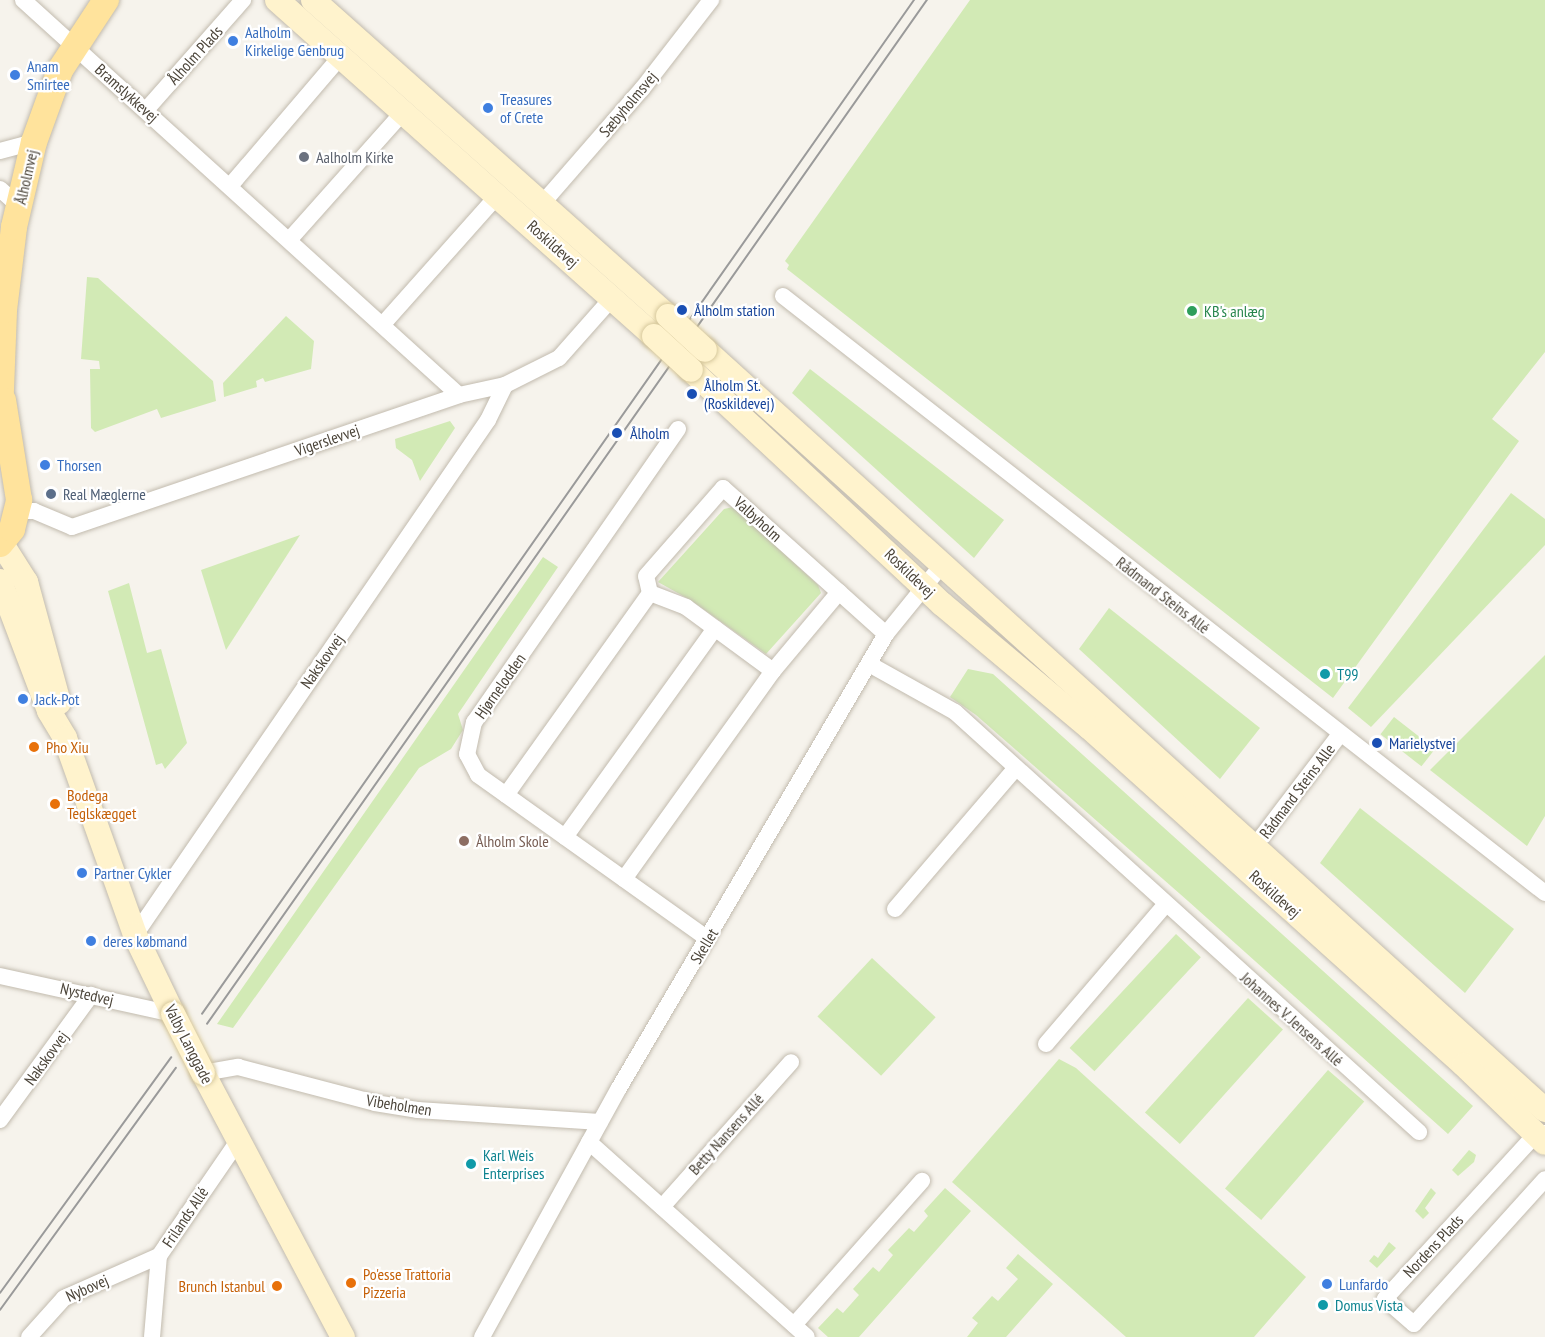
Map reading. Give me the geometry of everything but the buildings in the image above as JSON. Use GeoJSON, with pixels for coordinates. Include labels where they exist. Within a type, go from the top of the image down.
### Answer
{"type":"FeatureCollection","features":[{"type":"Feature","properties":{"kind":"main road","name":"Ålholmvej"},"geometry":{"type":"LineString","coordinates":[[19,511],[2,407],[4,310],[19,206],[34,142],[60,70],[74,45],[108,2]]}},
{"type":"Feature","properties":{"kind":"main road"},"geometry":{"type":"LineString","coordinates":[[0,543],[19,511]]}},
{"type":"Feature","properties":{"kind":"street","name":"Bramslykkevej"},"geometry":{"type":"LineString","coordinates":[[23,0],[384,323],[459,395]]}},
{"type":"Feature","properties":{"kind":"street","name":"Ålholm Plads"},"geometry":{"type":"LineString","coordinates":[[146,110],[243,0]]}},
{"type":"Feature","properties":{"kind":"street","name":"Roskildevej"},"geometry":{"type":"LineString","coordinates":[[277,0],[499,194],[857,521],[922,587],[1090,728],[1542,1137]]}},
{"type":"Feature","properties":{"kind":"street","name":"Roskildevej"},"geometry":{"type":"LineString","coordinates":[[313,0],[668,316],[941,566],[1545,1110]]}},
{"type":"Feature","properties":{"kind":"street","name":"Sæbyholmsvej"},"geometry":{"type":"LineString","coordinates":[[541,205],[642,89],[711,0]]}},
{"type":"Feature","properties":{"kind":"street"},"geometry":{"type":"LineString","coordinates":[[230,186],[342,55]]}},
{"type":"Feature","properties":{"kind":"street"},"geometry":{"type":"LineString","coordinates":[[290,239],[405,110]]}},
{"type":"Feature","properties":{"kind":"street"},"geometry":{"type":"LineString","coordinates":[[0,151],[34,142]]}},
{"type":"Feature","properties":{"kind":"street"},"geometry":{"type":"LineString","coordinates":[[0,189],[19,206]]}},
{"type":"Feature","properties":{"kind":"street"},"geometry":{"type":"LineString","coordinates":[[384,323],[499,194]]}},
{"type":"Feature","properties":{"kind":"street","name":"Rådmand Steins Allé"},"geometry":{"type":"LineString","coordinates":[[783,296],[1545,893]]}},
{"type":"Feature","properties":{"kind":"street","name":"Vigerslevvej"},"geometry":{"type":"LineString","coordinates":[[19,511],[33,511],[72,527],[459,395],[505,385],[559,358],[612,298]]}},
{"type":"Feature","properties":{"kind":"street","name":"Nakskovvej"},"geometry":{"type":"LineString","coordinates":[[135,935],[488,420],[505,385]]}},
{"type":"Feature","properties":{"kind":"street","name":"Hjørnelodden"},"geometry":{"type":"LineString","coordinates":[[678,429],[474,722],[468,738],[470,765],[506,795],[708,939]]}},
{"type":"Feature","properties":{"kind":"street","name":"Valbyholm"},"geometry":{"type":"LineString","coordinates":[[506,795],[650,593],[646,576],[723,488],[886,634]]}},
{"type":"Feature","properties":{"kind":"street","name":"Valby Langgade"},"geometry":{"type":"LineString","coordinates":[[0,543],[18,565],[29,590],[54,682],[65,738],[135,935],[238,1141],[343,1337]]}},
{"type":"Feature","properties":{"kind":"street","name":"Skellet"},"geometry":{"type":"LineString","coordinates":[[482,1337],[600,1122],[886,634],[941,566]]}},
{"type":"Feature","properties":{"kind":"street","name":"Valby Langgade"},"geometry":{"type":"LineString","coordinates":[[0,581],[49,711],[65,738]]}},
{"type":"Feature","properties":{"kind":"street"},"geometry":{"type":"LineString","coordinates":[[624,879],[773,671],[839,592]]}},
{"type":"Feature","properties":{"kind":"street"},"geometry":{"type":"LineString","coordinates":[[650,593],[686,607],[773,671]]}},
{"type":"Feature","properties":{"kind":"street"},"geometry":{"type":"LineString","coordinates":[[565,837],[715,628]]}},
{"type":"Feature","properties":{"kind":"street","name":"Johannes V. Jensens Allé"},"geometry":{"type":"LineString","coordinates":[[869,664],[955,712],[1419,1132]]}},
{"type":"Feature","properties":{"kind":"street","name":"Rådmand Steins Alle"},"geometry":{"type":"LineString","coordinates":[[1254,847],[1340,734]]}},
{"type":"Feature","properties":{"kind":"street"},"geometry":{"type":"LineString","coordinates":[[895,909],[1016,768]]}},
{"type":"Feature","properties":{"kind":"street"},"geometry":{"type":"LineString","coordinates":[[1046,1044],[1166,904]]}},
{"type":"Feature","properties":{"kind":"street","name":"Nystedvej"},"geometry":{"type":"LineString","coordinates":[[0,976],[173,1014]]}},
{"type":"Feature","properties":{"kind":"street","name":"Nakskovvej"},"geometry":{"type":"LineString","coordinates":[[0,1120],[91,995]]}},
{"type":"Feature","properties":{"kind":"street","name":"Betty Nansens Allé"},"geometry":{"type":"LineString","coordinates":[[662,1207],[791,1062]]}},
{"type":"Feature","properties":{"kind":"street","name":"Vibeholmen"},"geometry":{"type":"LineString","coordinates":[[203,1073],[238,1067],[375,1103],[422,1110],[600,1122]]}},
{"type":"Feature","properties":{"kind":"street","name":"Nordens Plads"},"geometry":{"type":"LineString","coordinates":[[1542,1137],[1385,1299],[1414,1324],[1545,1179]]}},
{"type":"Feature","properties":{"kind":"street","name":"Frilands Allé"},"geometry":{"type":"LineString","coordinates":[[152,1337],[159,1256],[238,1141]]}},
{"type":"Feature","properties":{"kind":"street"},"geometry":{"type":"LineString","coordinates":[[589,1142],[807,1337]]}},
{"type":"Feature","properties":{"kind":"street"},"geometry":{"type":"LineString","coordinates":[[794,1325],[922,1181]]}},
{"type":"Feature","properties":{"kind":"street","name":"Nybovej"},"geometry":{"type":"LineString","coordinates":[[29,1337],[63,1298],[159,1256]]}},
{"type":"Feature","properties":{"kind":"green space","name":"KB's anlæg"},"geometry":{"type":"Polygon","coordinates":[[[970,0],[1545,0],[1545,352],[1492,419],[1519,441],[1333,698],[787,269],[789,265],[785,261],[970,0]]]}},
{"type":"Feature","properties":{"kind":"green space"},"geometry":{"type":"Polygon","coordinates":[[[87,277],[98,278],[213,381],[216,401],[161,418],[157,409],[95,432],[91,428],[90,369],[100,369],[99,361],[81,359],[87,277]]]}},
{"type":"Feature","properties":{"kind":"green space"},"geometry":{"type":"Polygon","coordinates":[[[286,316],[314,341],[311,369],[265,382],[263,378],[256,381],[257,387],[224,397],[223,383],[286,316]]]}},
{"type":"Feature","properties":{"kind":"green space"},"geometry":{"type":"Polygon","coordinates":[[[810,369],[1004,520],[974,558],[792,393],[810,369]]]}},
{"type":"Feature","properties":{"kind":"green space"},"geometry":{"type":"Polygon","coordinates":[[[450,421],[455,428],[420,481],[412,460],[396,448],[395,439],[450,421]]]}},
{"type":"Feature","properties":{"kind":"green space"},"geometry":{"type":"Polygon","coordinates":[[[1511,493],[1545,519],[1545,545],[1371,727],[1348,708],[1511,493]]]}},
{"type":"Feature","properties":{"kind":"green space"},"geometry":{"type":"Polygon","coordinates":[[[733,507],[818,585],[821,593],[766,654],[692,601],[658,582],[724,509],[733,507]]]}},
{"type":"Feature","properties":{"kind":"green space"},"geometry":{"type":"Polygon","coordinates":[[[300,535],[226,650],[201,570],[300,535]]]}},
{"type":"Feature","properties":{"kind":"green space"},"geometry":{"type":"Polygon","coordinates":[[[543,557],[558,567],[458,714],[463,730],[451,749],[419,768],[233,1028],[217,1024],[543,557]]]}},
{"type":"Feature","properties":{"kind":"green space"},"geometry":{"type":"Polygon","coordinates":[[[129,583],[147,653],[161,649],[187,743],[165,769],[162,763],[156,765],[108,591],[129,583]]]}},
{"type":"Feature","properties":{"kind":"green space"},"geometry":{"type":"Polygon","coordinates":[[[1109,608],[1260,728],[1220,779],[1079,649],[1109,608]]]}},
{"type":"Feature","properties":{"kind":"green space"},"geometry":{"type":"Polygon","coordinates":[[[1545,655],[1545,816],[1527,846],[1430,770],[1545,655]]]}},
{"type":"Feature","properties":{"kind":"green space"},"geometry":{"type":"Polygon","coordinates":[[[968,669],[993,674],[1473,1106],[1448,1134],[1188,901],[976,715],[950,697],[968,669]]]}},
{"type":"Feature","properties":{"kind":"green space"},"geometry":{"type":"Polygon","coordinates":[[[1394,717],[1435,749],[1421,766],[1380,734],[1394,717]]]}},
{"type":"Feature","properties":{"kind":"green space"},"geometry":{"type":"Polygon","coordinates":[[[1360,808],[1514,929],[1465,993],[1320,863],[1360,808]]]}},
{"type":"Feature","properties":{"kind":"green space"},"geometry":{"type":"Polygon","coordinates":[[[1176,934],[1201,957],[1094,1071],[1070,1048],[1176,934]]]}},
{"type":"Feature","properties":{"kind":"green space"},"geometry":{"type":"Polygon","coordinates":[[[872,958],[936,1017],[881,1076],[817,1017],[872,958]]]}},
{"type":"Feature","properties":{"kind":"green space"},"geometry":{"type":"Polygon","coordinates":[[[1248,998],[1283,1029],[1180,1144],[1145,1112],[1248,998]]]}},
{"type":"Feature","properties":{"kind":"green space"},"geometry":{"type":"Polygon","coordinates":[[[1059,1059],[1076,1068],[1306,1277],[1254,1337],[1126,1337],[952,1182],[1059,1059]]]}},
{"type":"Feature","properties":{"kind":"green space"},"geometry":{"type":"Polygon","coordinates":[[[1328,1070],[1364,1101],[1261,1220],[1225,1188],[1328,1070]]]}},
{"type":"Feature","properties":{"kind":"green space"},"geometry":{"type":"Polygon","coordinates":[[[1469,1150],[1476,1155],[1474,1162],[1458,1176],[1452,1170],[1469,1150]]]}},
{"type":"Feature","properties":{"kind":"green space"},"geometry":{"type":"Polygon","coordinates":[[[945,1188],[971,1211],[859,1337],[828,1337],[818,1328],[837,1308],[843,1313],[859,1295],[853,1289],[873,1267],[879,1272],[893,1255],[888,1250],[909,1228],[914,1232],[928,1216],[924,1211],[945,1188]]]}},
{"type":"Feature","properties":{"kind":"green space"},"geometry":{"type":"Polygon","coordinates":[[[1431,1188],[1436,1193],[1425,1208],[1429,1213],[1423,1219],[1415,1211],[1431,1188]]]}},
{"type":"Feature","properties":{"kind":"green space"},"geometry":{"type":"Polygon","coordinates":[[[1389,1242],[1396,1248],[1377,1268],[1369,1261],[1374,1255],[1378,1258],[1389,1242]]]}},
{"type":"Feature","properties":{"kind":"green space"},"geometry":{"type":"Polygon","coordinates":[[[1018,1254],[1053,1284],[1006,1337],[967,1337],[978,1323],[972,1318],[992,1296],[998,1301],[1018,1279],[1006,1268],[1018,1254]]]}},
{"type":"Feature","properties":{"kind":"tram line"},"geometry":{"type":"LineString","coordinates":[[202,1014],[914,0]]}},
{"type":"Feature","properties":{"kind":"tram line"},"geometry":{"type":"LineString","coordinates":[[207,1024],[927,0]]}},
{"type":"Feature","properties":{"kind":"tram line"},"geometry":{"type":"LineString","coordinates":[[0,1293],[171,1058]]}},
{"type":"Feature","properties":{"kind":"tram line"},"geometry":{"type":"LineString","coordinates":[[0,1310],[176,1068]]}},
{"type":"Feature","properties":{"kind":"place","name":"Aalholm Kirkelige Genbrug"},"geometry":{"type":"Point","coordinates":[233,41]}},
{"type":"Feature","properties":{"kind":"place","name":"Anam Smirtee"},"geometry":{"type":"Point","coordinates":[15,75]}},
{"type":"Feature","properties":{"kind":"place","name":"Treasures of Crete"},"geometry":{"type":"Point","coordinates":[488,108]}},
{"type":"Feature","properties":{"kind":"place","name":"Aalholm Kirke"},"geometry":{"type":"Point","coordinates":[304,157]}},
{"type":"Feature","properties":{"kind":"place","name":"Ålholm station"},"geometry":{"type":"Point","coordinates":[682,310]}},
{"type":"Feature","properties":{"kind":"place","name":"KB's anlæg"},"geometry":{"type":"Point","coordinates":[1192,311]}},
{"type":"Feature","properties":{"kind":"place","name":"Ålholm St. (Roskildevej)"},"geometry":{"type":"Point","coordinates":[692,394]}},
{"type":"Feature","properties":{"kind":"place","name":"Ålholm"},"geometry":{"type":"Point","coordinates":[617,433]}},
{"type":"Feature","properties":{"kind":"place","name":"Thorsen"},"geometry":{"type":"Point","coordinates":[45,465]}},
{"type":"Feature","properties":{"kind":"place","name":"Real Mæglerne"},"geometry":{"type":"Point","coordinates":[51,494]}},
{"type":"Feature","properties":{"kind":"place","name":"T99"},"geometry":{"type":"Point","coordinates":[1325,674]}},
{"type":"Feature","properties":{"kind":"place","name":"Jack-Pot"},"geometry":{"type":"Point","coordinates":[23,699]}},
{"type":"Feature","properties":{"kind":"place","name":"Marielystvej"},"geometry":{"type":"Point","coordinates":[1377,743]}},
{"type":"Feature","properties":{"kind":"place","name":"Pho Xiu"},"geometry":{"type":"Point","coordinates":[34,747]}},
{"type":"Feature","properties":{"kind":"place","name":"Bodega Teglskægget"},"geometry":{"type":"Point","coordinates":[55,804]}},
{"type":"Feature","properties":{"kind":"place","name":"Ålholm Skole"},"geometry":{"type":"Point","coordinates":[464,841]}},
{"type":"Feature","properties":{"kind":"place","name":"Partner Cykler"},"geometry":{"type":"Point","coordinates":[82,873]}},
{"type":"Feature","properties":{"kind":"place","name":"deres købmand"},"geometry":{"type":"Point","coordinates":[91,941]}},
{"type":"Feature","properties":{"kind":"place","name":"Karl Weis Enterprises"},"geometry":{"type":"Point","coordinates":[471,1164]}},
{"type":"Feature","properties":{"kind":"place","name":"Po'esse Trattoria Pizzeria"},"geometry":{"type":"Point","coordinates":[351,1283]}},
{"type":"Feature","properties":{"kind":"place","name":"Lunfardo"},"geometry":{"type":"Point","coordinates":[1327,1284]}},
{"type":"Feature","properties":{"kind":"place","name":"Brunch Istanbul"},"geometry":{"type":"Point","coordinates":[277,1286]}},
{"type":"Feature","properties":{"kind":"place","name":"Domus Vista"},"geometry":{"type":"Point","coordinates":[1323,1305]}}]}
